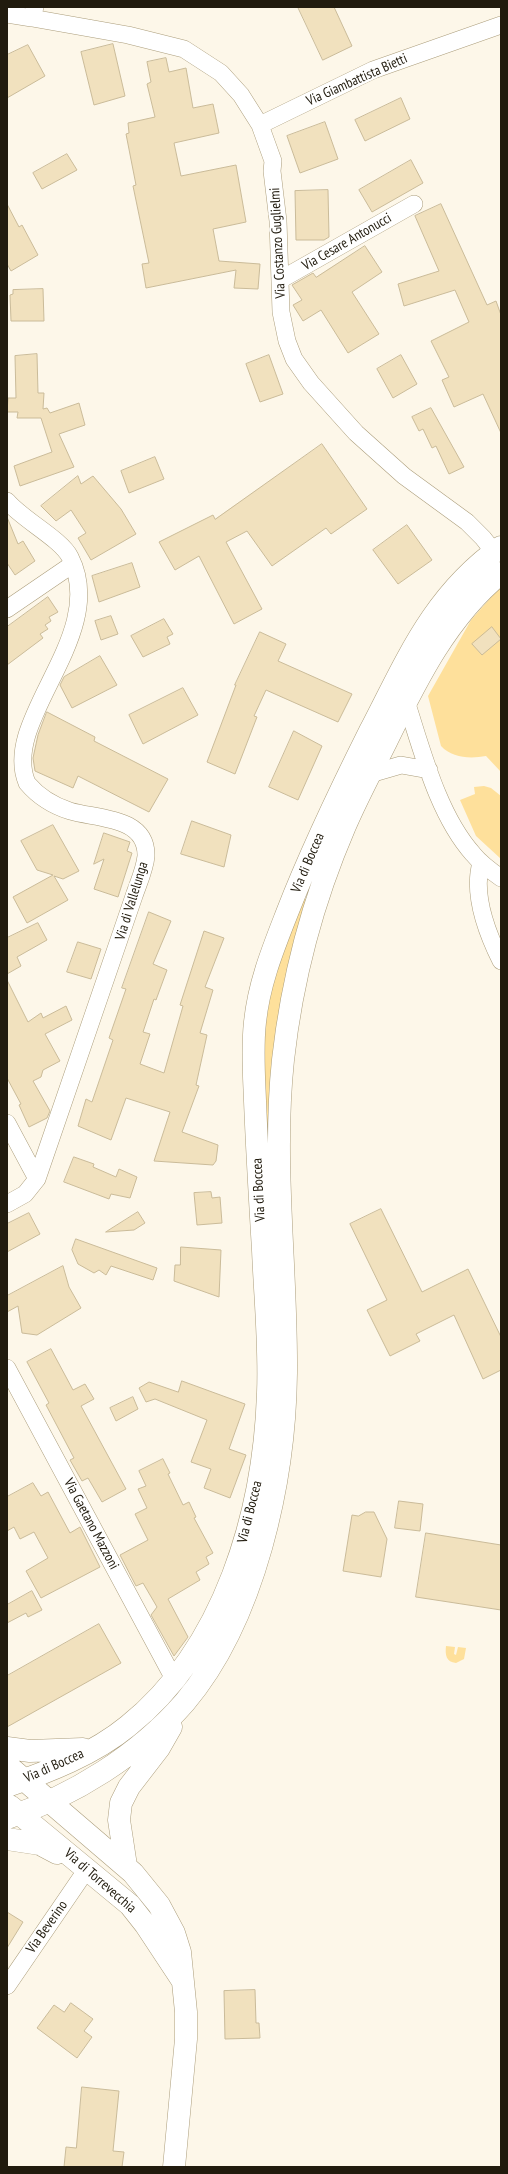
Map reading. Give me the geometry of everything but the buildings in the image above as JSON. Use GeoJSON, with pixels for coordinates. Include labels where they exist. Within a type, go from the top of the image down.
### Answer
{"type":"FeatureCollection","features":[{"type":"Feature","properties":{"kind":"main road","name":"Via di Boccea"},"geometry":{"type":"LineString","coordinates":[[11,1811],[49,1801],[127,1755],[158,1730],[186,1700],[217,1654],[239,1610],[259,1554],[275,1491],[283,1427],[286,1374],[278,1161],[279,1120],[283,1060],[296,980],[314,911],[344,828],[370,774],[419,638],[445,599],[459,582],[497,550]]}},
{"type":"Feature","properties":{"kind":"main road","name":"Via di Boccea"},"geometry":{"type":"LineString","coordinates":[[16,1783],[92,1749],[119,1733],[139,1717],[174,1679],[209,1627],[230,1581],[246,1532],[258,1481],[264,1441],[268,1367],[257,1159],[254,1051],[255,1021],[260,986],[274,946],[318,838],[398,697],[432,655],[459,616],[480,592],[501,573]]}},
{"type":"Feature","properties":{"kind":"main road"},"geometry":{"type":"LineString","coordinates":[[126,1866],[119,1820],[121,1803],[138,1774],[159,1748],[186,1700]]}},
{"type":"Feature","properties":{"kind":"main road"},"geometry":{"type":"LineString","coordinates":[[7,1748],[30,1751],[92,1749]]}},
{"type":"Feature","properties":{"kind":"main road","name":"Via di Torrevecchia"},"geometry":{"type":"LineString","coordinates":[[7,1765],[16,1783],[49,1801],[126,1866],[156,1899],[170,1924],[180,1952],[186,2012],[186,2039],[174,2167]]}},
{"type":"Feature","properties":{"kind":"main road","name":"Via di Torrevecchia"},"geometry":{"type":"LineString","coordinates":[[11,1811],[121,1896],[137,1912],[182,1980]]}},
{"type":"Feature","properties":{"kind":"main road"},"geometry":{"type":"LineString","coordinates":[[7,1839],[40,1844],[87,1869]]}},
{"type":"Feature","properties":{"kind":"street"},"geometry":{"type":"LineString","coordinates":[[18,7],[33,12]]}},
{"type":"Feature","properties":{"kind":"street","name":"Via Costanzo Guglielmi"},"geometry":{"type":"LineString","coordinates":[[7,14],[33,12],[184,48],[222,73],[241,95],[260,125],[273,161],[281,312],[287,341],[294,359],[305,375],[368,444],[404,476],[468,522],[497,550]]}},
{"type":"Feature","properties":{"kind":"street","name":"Via Giambattista Bietti"},"geometry":{"type":"LineString","coordinates":[[260,125],[373,70],[501,25]]}},
{"type":"Feature","properties":{"kind":"street","name":"Via Cesare Antonucci"},"geometry":{"type":"LineString","coordinates":[[280,280],[414,204]]}},
{"type":"Feature","properties":{"kind":"street","name":"Via di Vallelunga"},"geometry":{"type":"LineString","coordinates":[[7,501],[26,519],[63,546],[73,564],[78,591],[73,617],[67,632],[22,716],[15,739],[16,762],[23,779],[31,789],[52,803],[73,812],[116,821],[133,829],[143,842],[146,855],[134,896],[37,1180],[25,1194],[7,1204]]}},
{"type":"Feature","properties":{"kind":"street"},"geometry":{"type":"LineString","coordinates":[[7,609],[73,564]]}},
{"type":"Feature","properties":{"kind":"street"},"geometry":{"type":"LineString","coordinates":[[398,697],[452,825],[466,847],[481,863],[501,878]]}},
{"type":"Feature","properties":{"kind":"street"},"geometry":{"type":"LineString","coordinates":[[370,774],[401,765],[429,770]]}},
{"type":"Feature","properties":{"kind":"street"},"geometry":{"type":"LineString","coordinates":[[481,863],[477,876],[482,909],[488,931],[501,962]]}},
{"type":"Feature","properties":{"kind":"street"},"geometry":{"type":"LineString","coordinates":[[7,1123],[37,1180]]}},
{"type":"Feature","properties":{"kind":"street","name":"Via Gaetano Mazzoni"},"geometry":{"type":"LineString","coordinates":[[7,1368],[174,1679]]}},
{"type":"Feature","properties":{"kind":"street","name":"Via Beverino"},"geometry":{"type":"LineString","coordinates":[[7,1986],[87,1869]]}},
{"type":"Feature","properties":{"kind":"shaded area"},"geometry":{"type":"Polygon","coordinates":[[[501,586],[501,772],[486,756],[462,757],[450,753],[441,746],[428,696],[471,620],[501,586]]]}},
{"type":"Feature","properties":{"kind":"shaded area"},"geometry":{"type":"Polygon","coordinates":[[[484,786],[491,788],[501,796],[501,859],[476,836],[460,800],[475,794],[474,787],[484,786]]]}},
{"type":"Feature","properties":{"kind":"shaded area"},"geometry":{"type":"Polygon","coordinates":[[[303,898],[308,900],[269,1178],[262,1048],[265,1019],[274,978],[303,898]]]}},
{"type":"Feature","properties":{"kind":"shaded area"},"geometry":{"type":"Polygon","coordinates":[[[446,1646],[455,1647],[454,1654],[456,1655],[458,1647],[466,1648],[464,1659],[456,1663],[448,1660],[446,1655],[446,1646]]]}}]}
